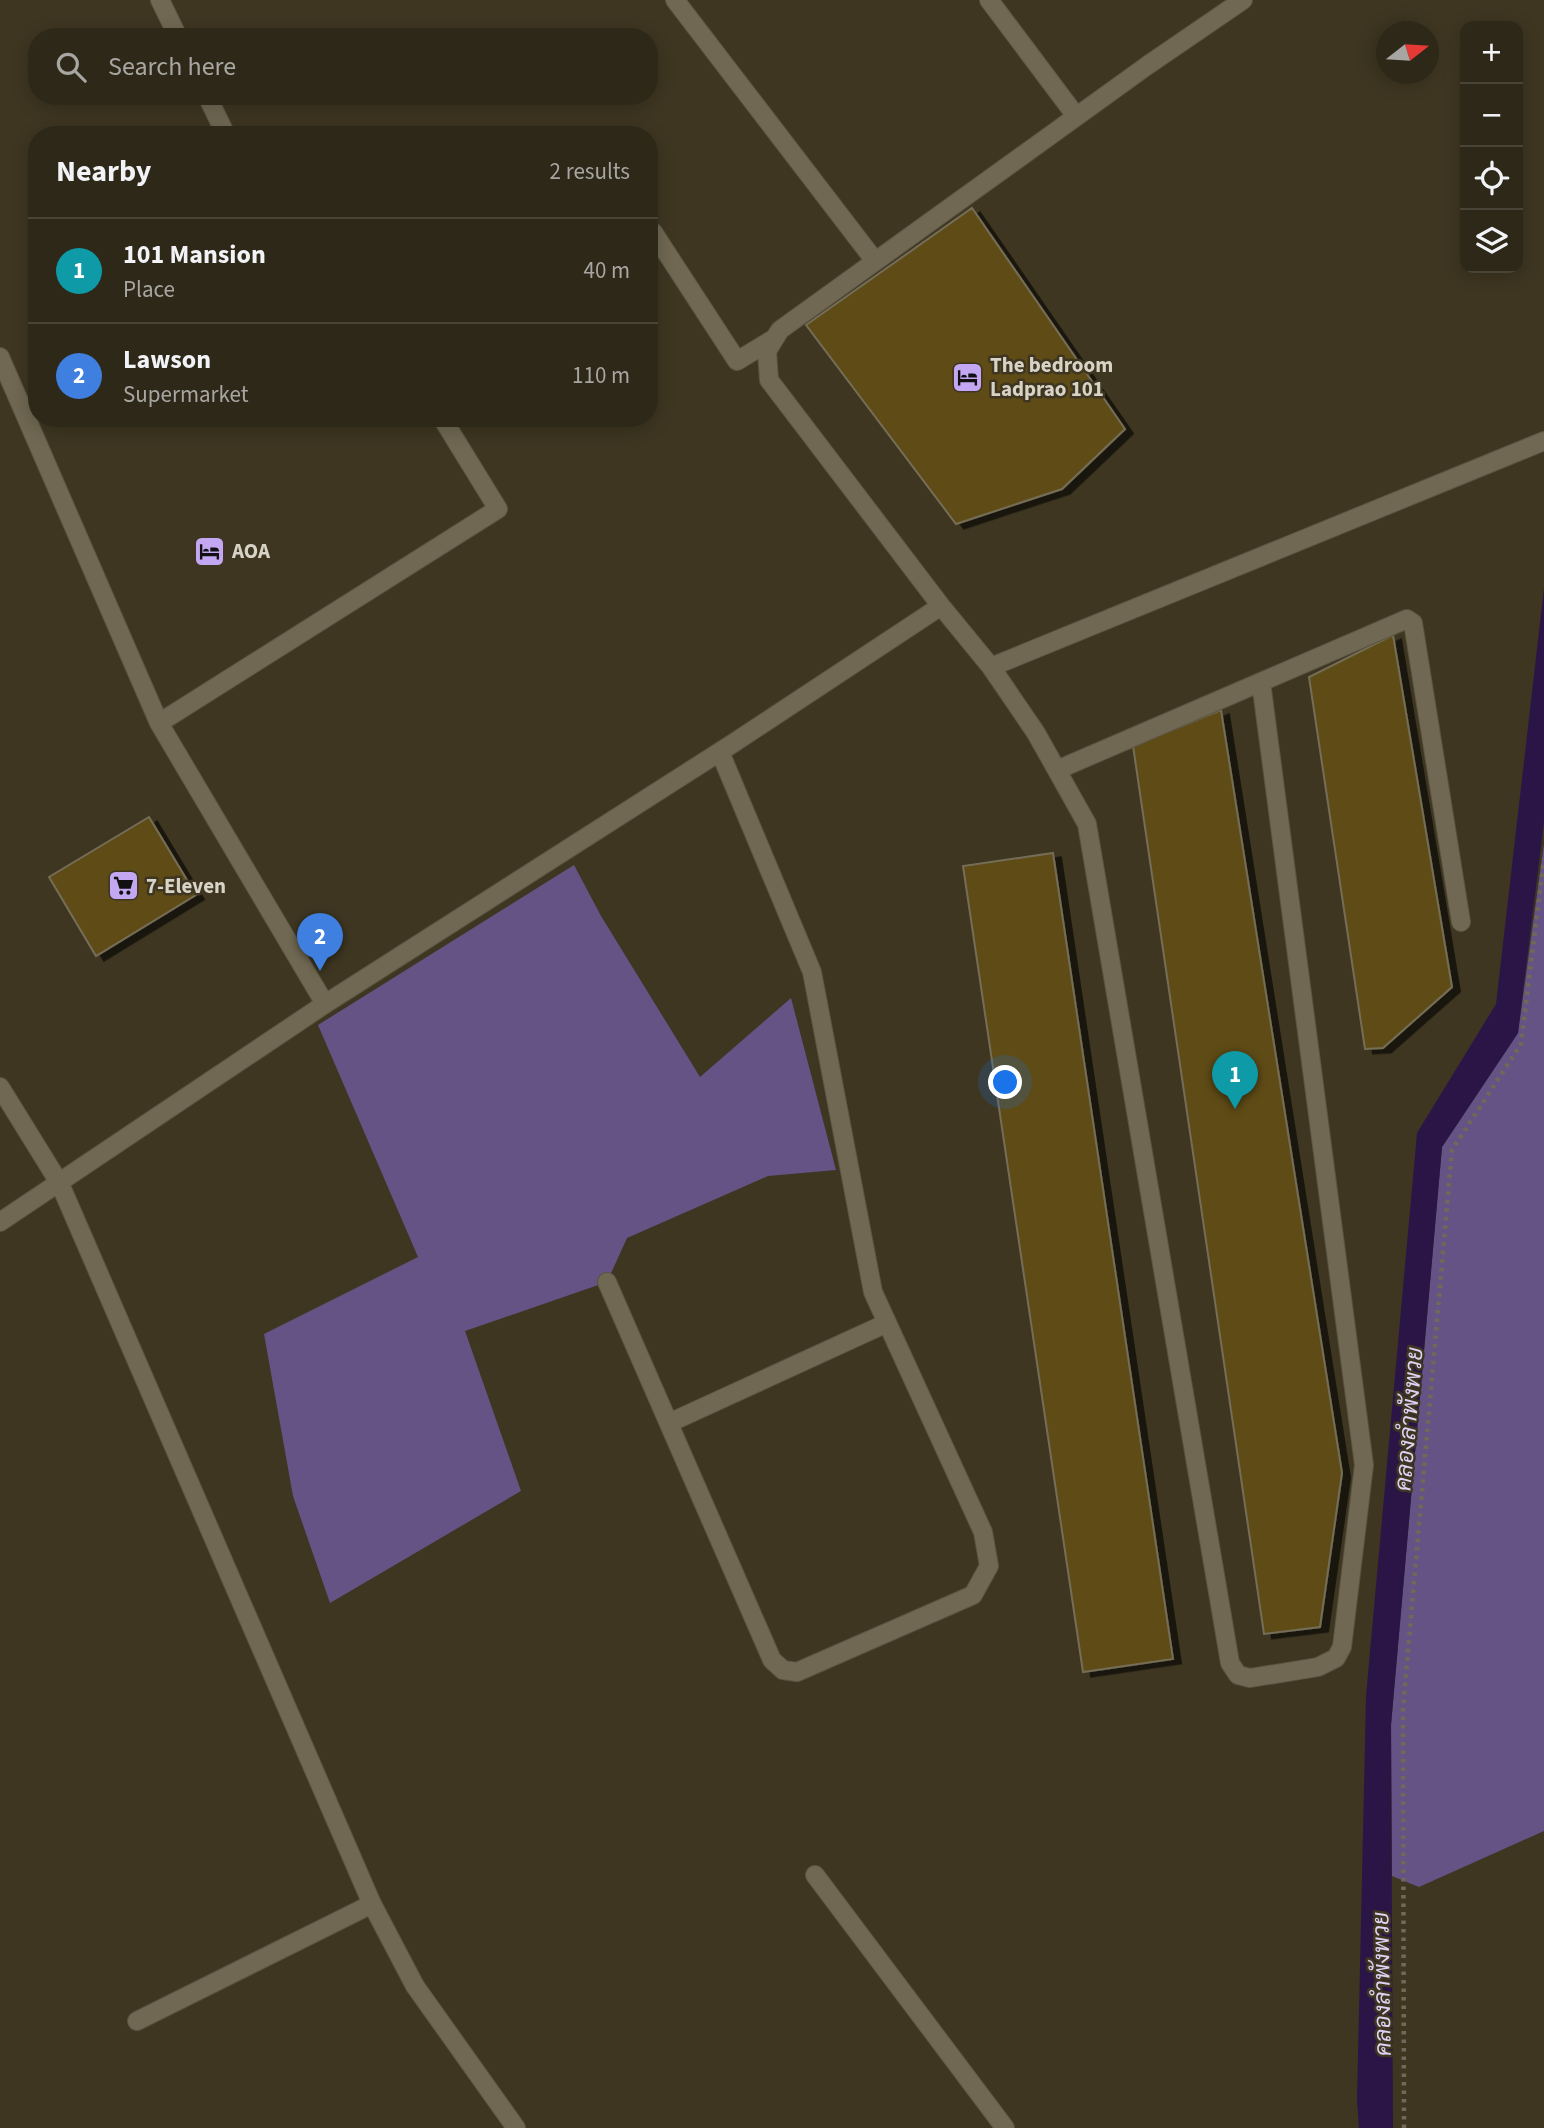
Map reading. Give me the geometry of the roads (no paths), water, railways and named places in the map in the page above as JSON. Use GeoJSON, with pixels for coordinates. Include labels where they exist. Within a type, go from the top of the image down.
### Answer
{"type":"FeatureCollection","features":[{"type":"Feature","properties":{"kind":"street"},"geometry":{"type":"LineString","coordinates":[[160,0],[174,28]]}},
{"type":"Feature","properties":{"kind":"street"},"geometry":{"type":"LineString","coordinates":[[675,0],[876,261]]}},
{"type":"Feature","properties":{"kind":"street"},"geometry":{"type":"LineString","coordinates":[[989,0],[1076,116]]}},
{"type":"Feature","properties":{"kind":"street"},"geometry":{"type":"LineString","coordinates":[[1243,0],[1076,116],[780,330],[767,351],[769,380],[991,667],[1037,733],[1087,824],[1230,1663],[1238,1675],[1250,1678],[1318,1667],[1336,1658],[1342,1647],[1364,1465],[1261,682]]}},
{"type":"Feature","properties":{"kind":"street"},"geometry":{"type":"LineString","coordinates":[[211,105],[222,126]]}},
{"type":"Feature","properties":{"kind":"street"},"geometry":{"type":"LineString","coordinates":[[658,240],[737,361],[775,338]]}},
{"type":"Feature","properties":{"kind":"street"},"geometry":{"type":"LineString","coordinates":[[0,357],[28,421]]}},
{"type":"Feature","properties":{"kind":"street"},"geometry":{"type":"LineString","coordinates":[[30,427],[159,723],[325,1004]]}},
{"type":"Feature","properties":{"kind":"street"},"geometry":{"type":"LineString","coordinates":[[159,723],[498,509],[448,427]]}},
{"type":"Feature","properties":{"kind":"street"},"geometry":{"type":"LineString","coordinates":[[991,667],[1544,441]]}},
{"type":"Feature","properties":{"kind":"street"},"geometry":{"type":"LineString","coordinates":[[0,1223],[325,1004],[720,752],[942,606]]}},
{"type":"Feature","properties":{"kind":"street"},"geometry":{"type":"LineString","coordinates":[[1057,770],[1410,620],[1413,623],[1461,922]]}},
{"type":"Feature","properties":{"kind":"street"},"geometry":{"type":"LineString","coordinates":[[607,1282],[772,1660],[783,1670],[797,1672],[973,1595],[989,1566],[983,1532],[873,1292],[812,972],[720,752]]}},
{"type":"Feature","properties":{"kind":"street"},"geometry":{"type":"LineString","coordinates":[[0,1087],[60,1184],[372,1904],[415,1986],[516,2128]]}},
{"type":"Feature","properties":{"kind":"street"},"geometry":{"type":"LineString","coordinates":[[669,1423],[887,1323]]}},
{"type":"Feature","properties":{"kind":"street"},"geometry":{"type":"LineString","coordinates":[[815,1875],[1005,2128]]}},
{"type":"Feature","properties":{"kind":"street"},"geometry":{"type":"LineString","coordinates":[[137,2021],[372,1904]]}},
{"type":"Feature","properties":{"kind":"water","name":"คลองลำพังพวย"},"geometry":{"type":"Polygon","coordinates":[[[1544,588],[1544,822],[1518,1033],[1442,1147],[1391,1725],[1393,2128],[1359,2128],[1357,2101],[1366,1696],[1417,1133],[1496,1004],[1544,588]]]}},
{"type":"Feature","properties":{"kind":"place","name":"The bedroom Ladprao 101"},"geometry":{"type":"Point","coordinates":[967,377]}},
{"type":"Feature","properties":{"kind":"place","name":"AOA"},"geometry":{"type":"Point","coordinates":[209,551]}},
{"type":"Feature","properties":{"kind":"place","name":"7-Eleven"},"geometry":{"type":"Point","coordinates":[123,886]}},
{"type":"Feature","properties":{"kind":"place","name":"Lawson"},"geometry":{"type":"Point","coordinates":[320,971]}},
{"type":"Feature","properties":{"kind":"place","name":"101 Mansion"},"geometry":{"type":"Point","coordinates":[1235,1109]}}]}
